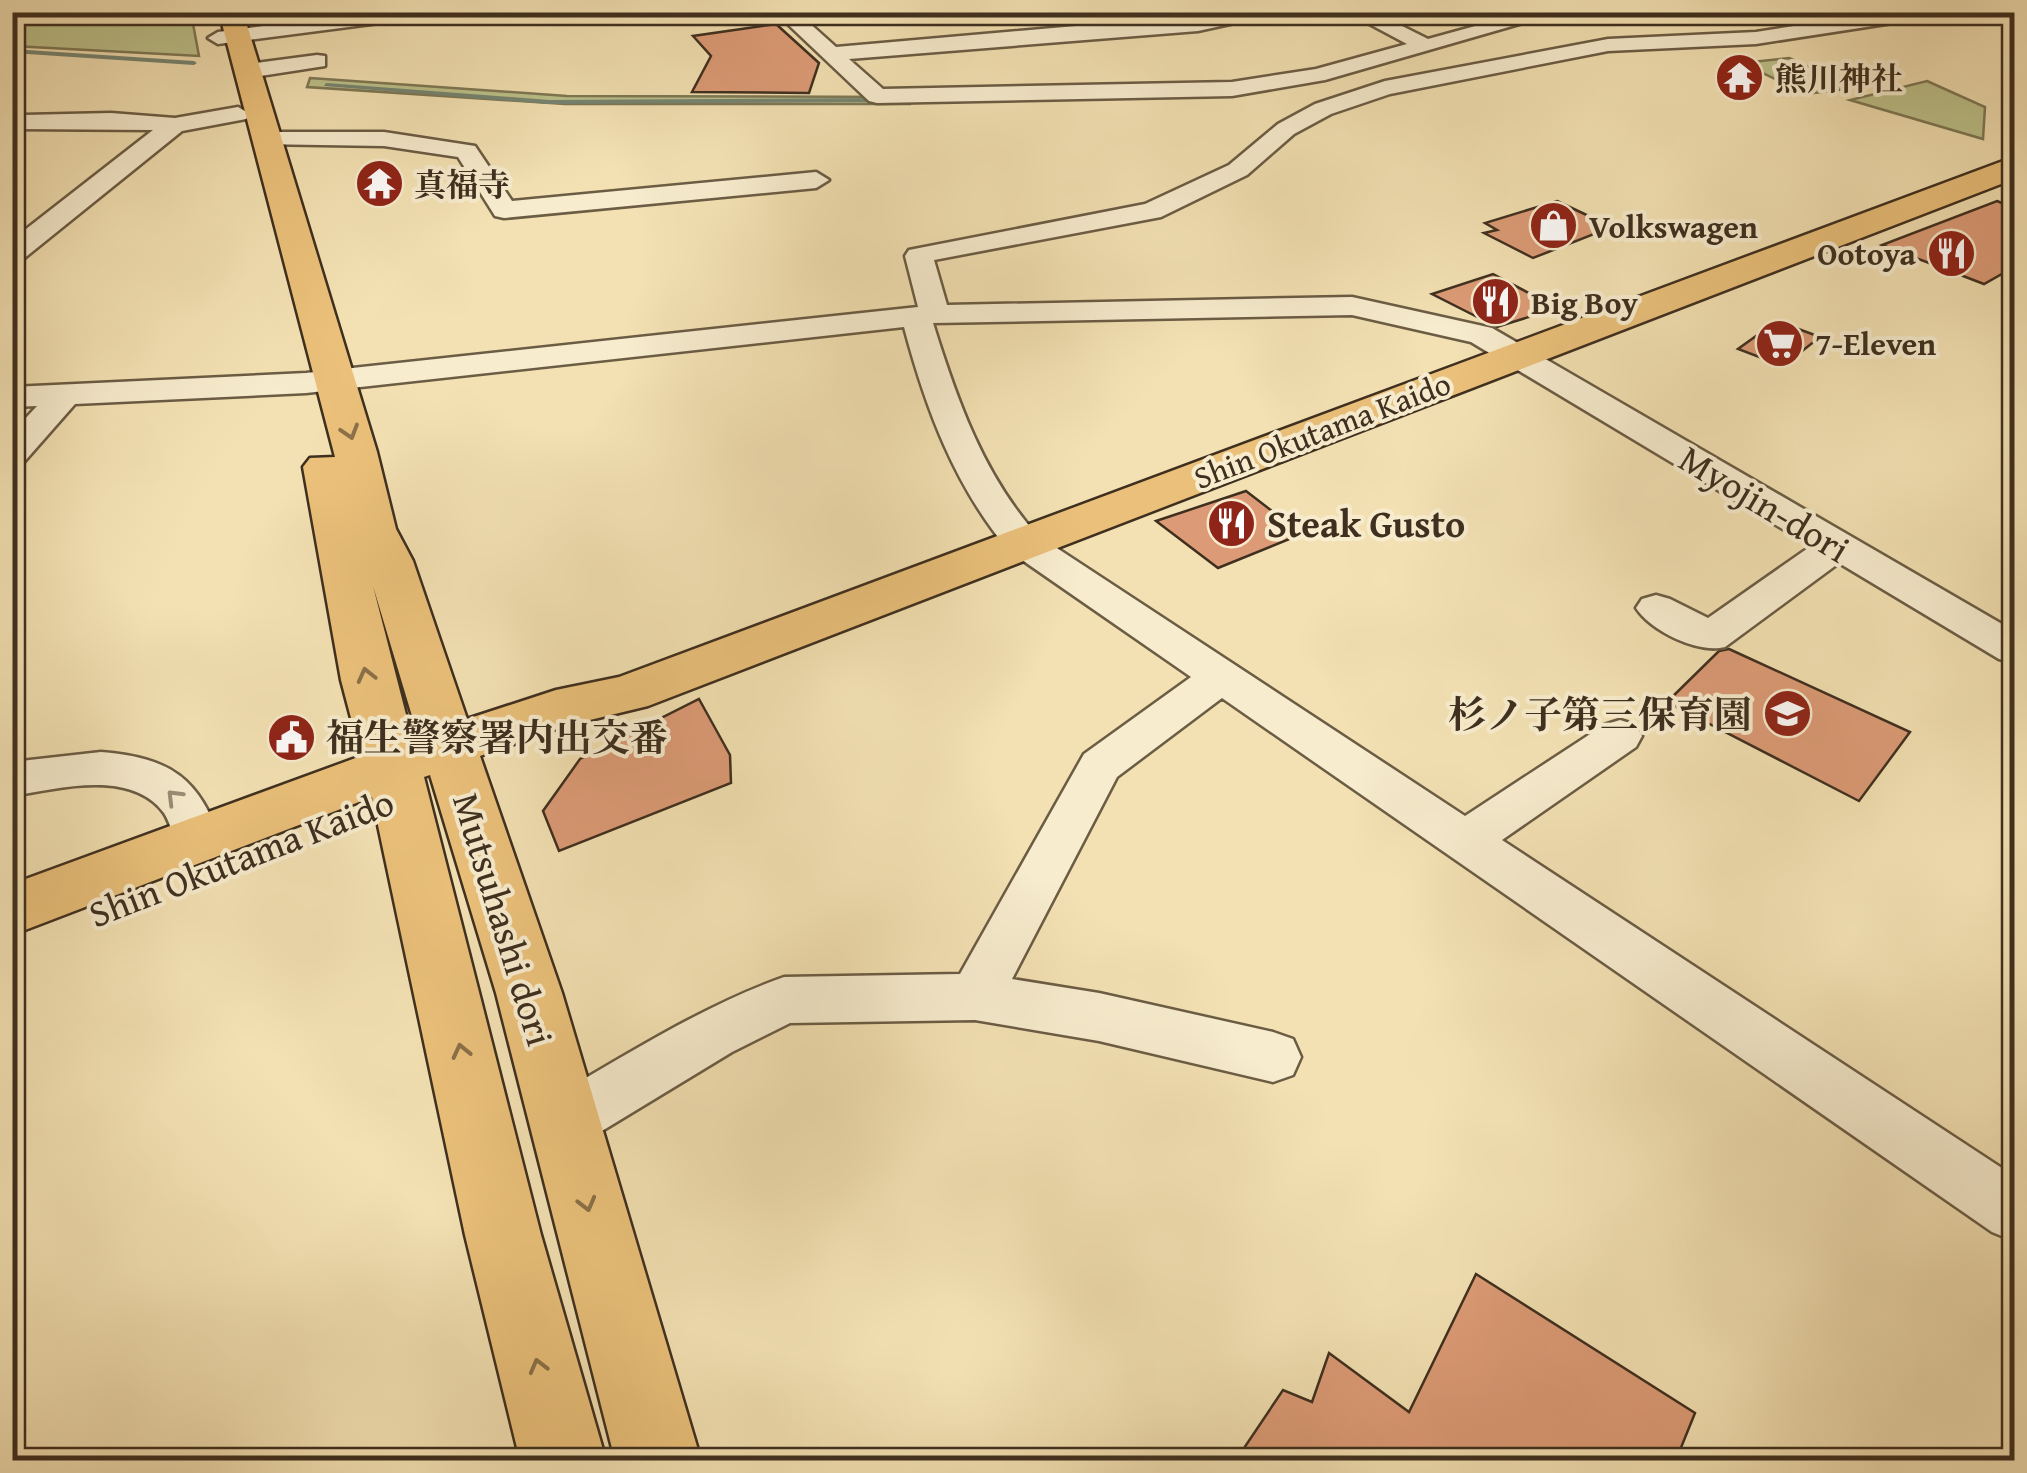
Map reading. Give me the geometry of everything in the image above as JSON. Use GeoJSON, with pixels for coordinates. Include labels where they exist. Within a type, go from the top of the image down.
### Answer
{"type":"FeatureCollection","features":[{"type":"Feature","properties":{"kind":"main road","name":"Mutsuhashi dori"},"geometry":{"type":"LineString","coordinates":[[234,30],[253,126],[320,382],[373,528],[389,561],[502,1235],[563,1460]]}},
{"type":"Feature","properties":{"kind":"main road","name":"Shin Okutama Kaido"},"geometry":{"type":"LineString","coordinates":[[12,910],[198,844],[425,772],[567,735],[630,693],[2014,168]]}},
{"type":"Feature","properties":{"kind":"main road","name":"Mutsuhashi dori"},"geometry":{"type":"LineString","coordinates":[[320,382],[338,548],[566,1121],[658,1460]]}},
{"type":"Feature","properties":{"kind":"main road","name":"Shin Okutama Kaido"},"geometry":{"type":"LineString","coordinates":[[12,942],[425,772]]}},
{"type":"Feature","properties":{"kind":"street"},"geometry":{"type":"LineString","coordinates":[[234,30],[266,18],[290,20],[350,12]]}},
{"type":"Feature","properties":{"kind":"street"},"geometry":{"type":"LineString","coordinates":[[234,30],[308,26],[418,12]]}},
{"type":"Feature","properties":{"kind":"street"},"geometry":{"type":"LineString","coordinates":[[788,15],[827,12]]}},
{"type":"Feature","properties":{"kind":"street"},"geometry":{"type":"LineString","coordinates":[[1177,12],[1198,25]]}},
{"type":"Feature","properties":{"kind":"street"},"geometry":{"type":"LineString","coordinates":[[830,54],[1198,25],[1275,12]]}},
{"type":"Feature","properties":{"kind":"street"},"geometry":{"type":"LineString","coordinates":[[1357,12],[1424,45]]}},
{"type":"Feature","properties":{"kind":"street"},"geometry":{"type":"LineString","coordinates":[[1925,12],[1756,38],[1608,45],[1385,88],[1322,110],[1286,128],[1238,170],[1152,211],[919,256],[937,392],[993,512],[1023,543],[2014,1211]]}},
{"type":"Feature","properties":{"kind":"street"},"geometry":{"type":"LineString","coordinates":[[788,15],[877,96],[1070,96],[1232,89],[1316,75],[1535,14]]}},
{"type":"Feature","properties":{"kind":"street"},"geometry":{"type":"LineString","coordinates":[[999,40],[982,27],[1048,15]]}},
{"type":"Feature","properties":{"kind":"street"},"geometry":{"type":"LineString","coordinates":[[234,30],[318,64],[308,26]]}},
{"type":"Feature","properties":{"kind":"street"},"geometry":{"type":"LineString","coordinates":[[12,114],[16,122],[111,120],[253,126],[466,151],[504,210],[816,180]]}},
{"type":"Feature","properties":{"kind":"street"},"geometry":{"type":"LineString","coordinates":[[12,254],[176,125]]}},
{"type":"Feature","properties":{"kind":"street","name":"Myojin-dori"},"geometry":{"type":"LineString","coordinates":[[12,398],[320,382],[925,315],[1352,306],[1476,334],[2014,649]]}},
{"type":"Feature","properties":{"kind":"street"},"geometry":{"type":"LineString","coordinates":[[12,455],[64,396]]}},
{"type":"Feature","properties":{"kind":"street"},"geometry":{"type":"LineString","coordinates":[[1656,608],[1710,637],[1837,546]]}},
{"type":"Feature","properties":{"kind":"street"},"geometry":{"type":"LineString","coordinates":[[975,997],[1100,766],[1222,676]]}},
{"type":"Feature","properties":{"kind":"street"},"geometry":{"type":"LineString","coordinates":[[1464,841],[1620,736]]}},
{"type":"Feature","properties":{"kind":"street"},"geometry":{"type":"LineString","coordinates":[[12,780],[69,770],[128,769],[156,781],[184,803],[198,844]]}},
{"type":"Feature","properties":{"kind":"street"},"geometry":{"type":"LineString","coordinates":[[566,1121],[712,1035],[784,1000],[975,997],[1099,1017],[1274,1057]]}},
{"type":"Feature","properties":{"kind":"green space"},"geometry":{"type":"Polygon","coordinates":[[[12,13],[191,13],[199,56],[13,46],[12,13]]]}},
{"type":"Feature","properties":{"kind":"green space"},"geometry":{"type":"Polygon","coordinates":[[[1789,58],[1855,88],[1806,94],[1742,63],[1789,58]]]}},
{"type":"Feature","properties":{"kind":"green space"},"geometry":{"type":"Polygon","coordinates":[[[310,78],[567,96],[911,97],[910,104],[565,104],[307,87],[310,78]]]}},
{"type":"Feature","properties":{"kind":"green space"},"geometry":{"type":"Polygon","coordinates":[[[1927,81],[1985,107],[1983,139],[1850,100],[1927,81]]]}},
{"type":"Feature","properties":{"kind":"building"},"geometry":{"type":"Polygon","coordinates":[[[776,24],[819,63],[809,93],[692,92],[711,56],[693,36],[776,24]]]}},
{"type":"Feature","properties":{"kind":"building"},"geometry":{"type":"Polygon","coordinates":[[[1557,201],[1612,227],[1533,258],[1484,233],[1497,230],[1485,223],[1557,201]]]}},
{"type":"Feature","properties":{"kind":"building"},"geometry":{"type":"Polygon","coordinates":[[[1997,201],[2014,208],[2014,267],[1984,284],[1882,245],[1997,201]]]}},
{"type":"Feature","properties":{"kind":"building"},"geometry":{"type":"Polygon","coordinates":[[[1493,274],[1557,308],[1497,327],[1432,294],[1493,274]]]}},
{"type":"Feature","properties":{"kind":"building","name":"7-Eleven"},"geometry":{"type":"Polygon","coordinates":[[[1777,321],[1820,337],[1783,366],[1738,349],[1777,321]]]}},
{"type":"Feature","properties":{"kind":"building"},"geometry":{"type":"Polygon","coordinates":[[[1246,491],[1302,534],[1218,568],[1156,521],[1246,491]]]}},
{"type":"Feature","properties":{"kind":"building"},"geometry":{"type":"Polygon","coordinates":[[[1729,649],[1910,732],[1859,801],[1667,702],[1719,651],[1729,649]]]}},
{"type":"Feature","properties":{"kind":"building"},"geometry":{"type":"Polygon","coordinates":[[[699,699],[730,755],[731,783],[559,851],[543,811],[580,759],[699,699]]]}},
{"type":"Feature","properties":{"kind":"building"},"geometry":{"type":"Polygon","coordinates":[[[1476,1274],[1695,1413],[1676,1460],[1236,1460],[1283,1390],[1312,1402],[1329,1353],[1409,1412],[1476,1274]]]}},
{"type":"Feature","properties":{"kind":"waterway"},"geometry":{"type":"LineString","coordinates":[[12,51],[194,63]]}},
{"type":"Feature","properties":{"kind":"waterway"},"geometry":{"type":"LineString","coordinates":[[326,85],[549,102],[885,100]]}},
{"type":"Feature","properties":{"kind":"place","name":"熊川神社"},"geometry":{"type":"Point","coordinates":[1740,78]}},
{"type":"Feature","properties":{"kind":"place","name":"真福寺"},"geometry":{"type":"Point","coordinates":[379,184]}},
{"type":"Feature","properties":{"kind":"place","name":"Volkswagen"},"geometry":{"type":"Point","coordinates":[1554,226]}},
{"type":"Feature","properties":{"kind":"place","name":"Ootoya"},"geometry":{"type":"Point","coordinates":[1951,253]}},
{"type":"Feature","properties":{"kind":"place","name":"Big Boy"},"geometry":{"type":"Point","coordinates":[1496,302]}},
{"type":"Feature","properties":{"kind":"place","name":"7-Eleven"},"geometry":{"type":"Point","coordinates":[1780,343]}},
{"type":"Feature","properties":{"kind":"place","name":"Steak Gusto"},"geometry":{"type":"Point","coordinates":[1232,523]}},
{"type":"Feature","properties":{"kind":"place","name":"杉ノ子第三保育園"},"geometry":{"type":"Point","coordinates":[1787,714]}},
{"type":"Feature","properties":{"kind":"place","name":"福生警察署内出交番"},"geometry":{"type":"Point","coordinates":[291,737]}}]}
